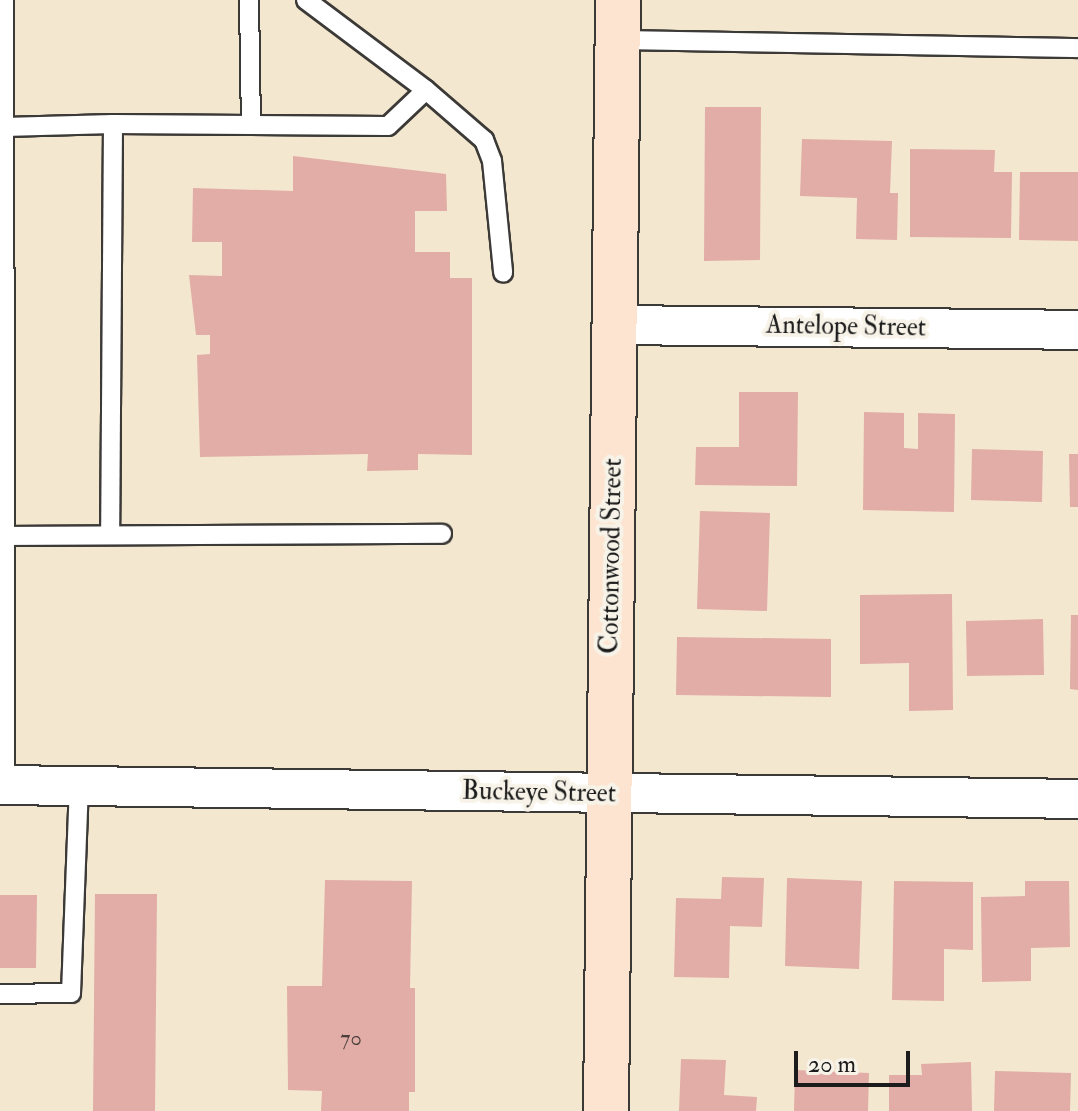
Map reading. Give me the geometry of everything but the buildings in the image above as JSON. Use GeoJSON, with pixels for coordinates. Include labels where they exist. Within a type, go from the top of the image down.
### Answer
{"type":"FeatureCollection","features":[{"type":"Feature","properties":{"kind":"street","name":"Cottonwood Street"},"geometry":{"type":"LineString","coordinates":[[606,1111],[618,20]]}},
{"type":"Feature","properties":{"kind":"street","name":"Antelope Street"},"geometry":{"type":"LineString","coordinates":[[614,325],[1078,330]]}},
{"type":"Feature","properties":{"kind":"street","name":"Buckeye Street"},"geometry":{"type":"LineString","coordinates":[[2,785],[1078,799]]}},
{"type":"Feature","properties":{"kind":"lane"},"geometry":{"type":"LineString","coordinates":[[2,785],[4,0]]}},
{"type":"Feature","properties":{"kind":"lane"},"geometry":{"type":"LineString","coordinates":[[249,0],[251,125]]}},
{"type":"Feature","properties":{"kind":"lane"},"geometry":{"type":"LineString","coordinates":[[306,0],[426,90],[484,140],[492,161],[503,272]]}},
{"type":"Feature","properties":{"kind":"lane"},"geometry":{"type":"LineString","coordinates":[[618,20],[1078,48]]}},
{"type":"Feature","properties":{"kind":"lane"},"geometry":{"type":"LineString","coordinates":[[4,127],[113,124],[388,126],[426,90]]}},
{"type":"Feature","properties":{"kind":"lane"},"geometry":{"type":"LineString","coordinates":[[110,535],[113,124]]}},
{"type":"Feature","properties":{"kind":"lane"},"geometry":{"type":"LineString","coordinates":[[5,536],[442,534]]}},
{"type":"Feature","properties":{"kind":"lane"},"geometry":{"type":"LineString","coordinates":[[0,994],[71,993],[79,786]]}}]}
